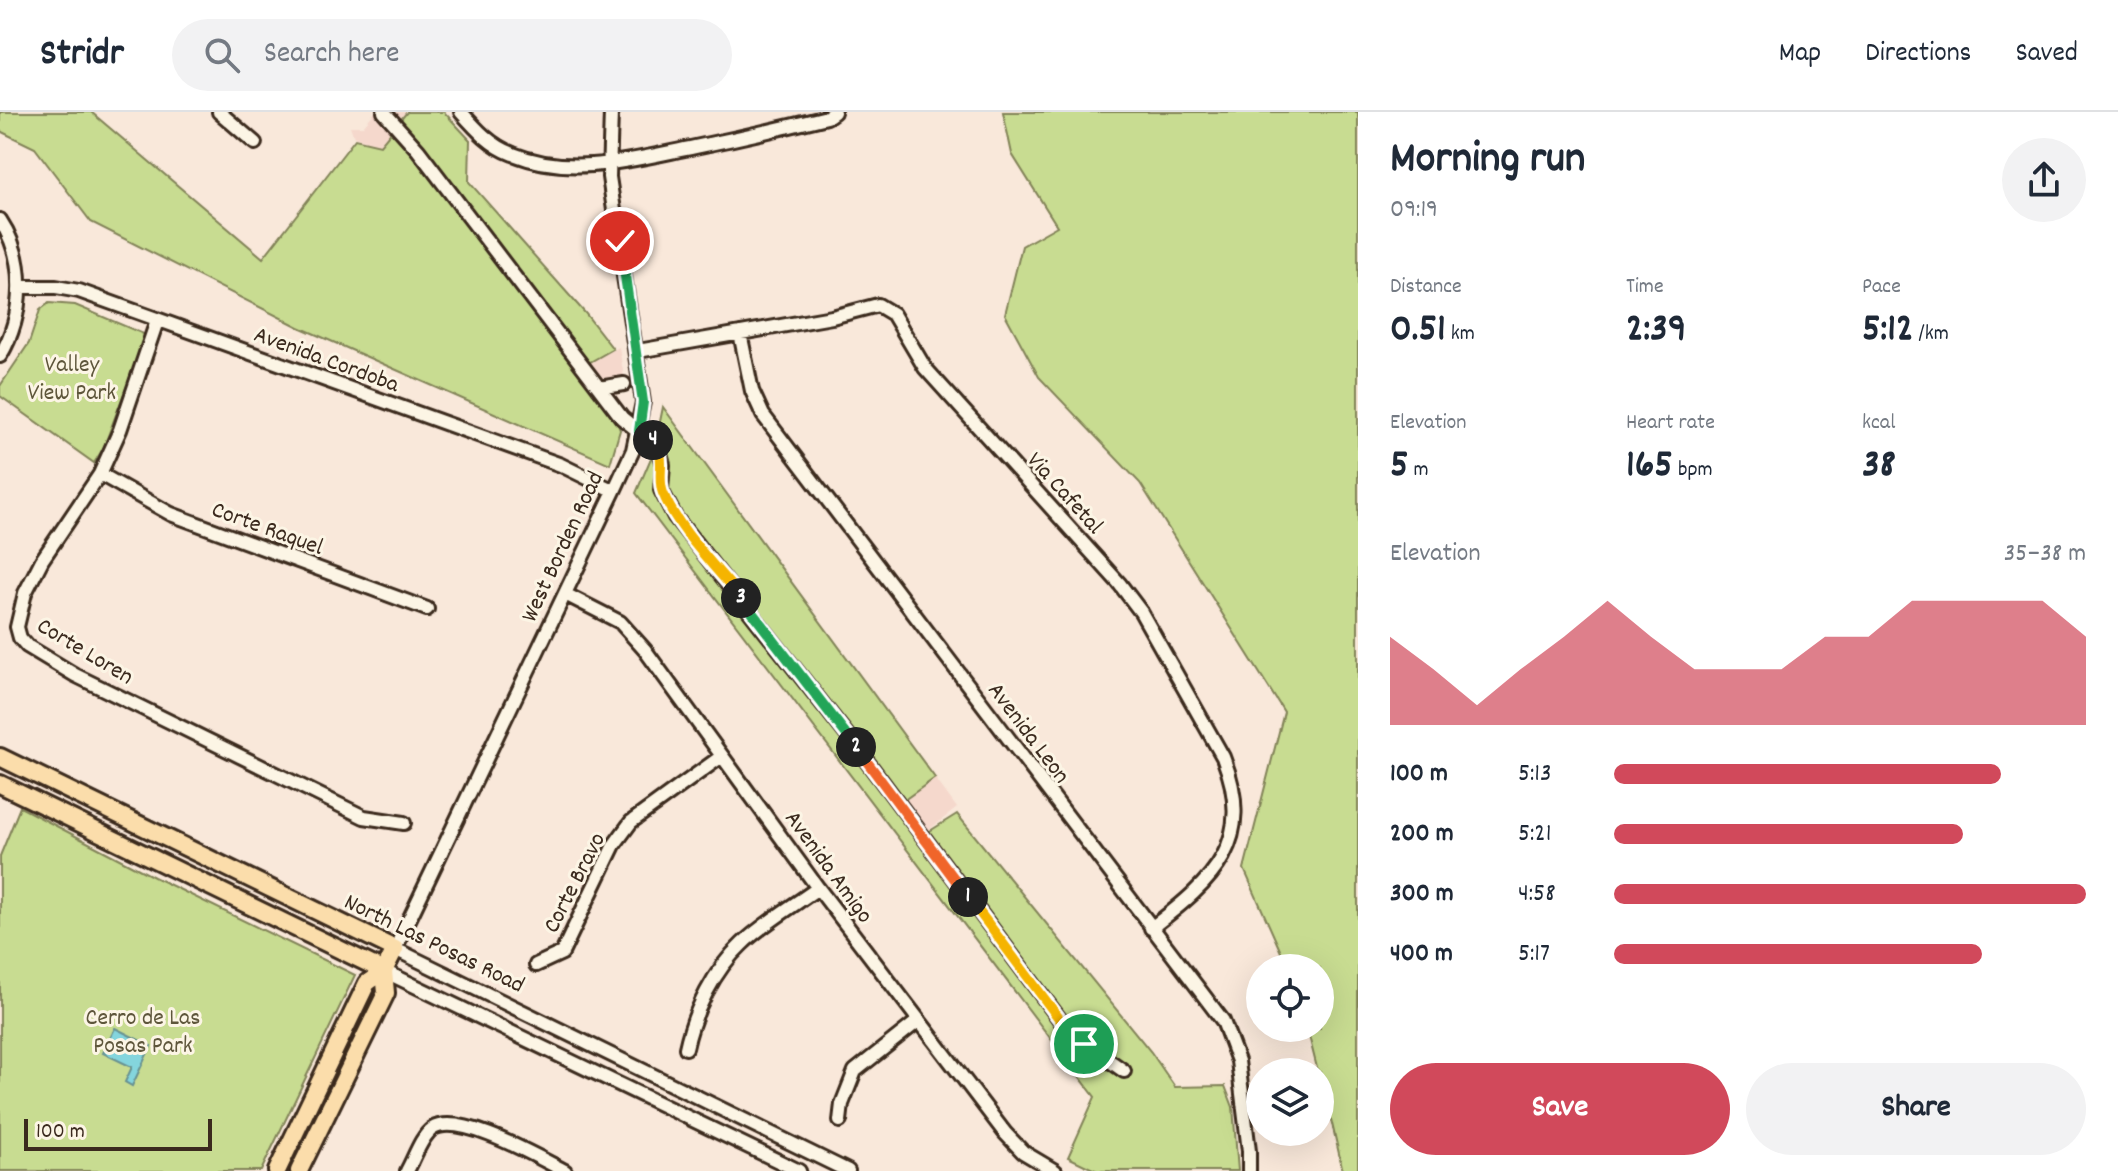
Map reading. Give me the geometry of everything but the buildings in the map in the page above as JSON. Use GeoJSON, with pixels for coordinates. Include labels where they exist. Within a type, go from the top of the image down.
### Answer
{"type":"FeatureCollection","features":[{"type":"Feature","properties":{"kind":"main road","name":"North Las Posas Road"},"geometry":{"type":"LineString","coordinates":[[0,757],[395,949]]}},
{"type":"Feature","properties":{"kind":"main road","name":"North Las Posas Road"},"geometry":{"type":"LineString","coordinates":[[0,784],[384,971]]}},
{"type":"Feature","properties":{"kind":"main road","name":"West Borden Road"},"geometry":{"type":"LineString","coordinates":[[277,1171],[367,983],[384,971],[395,949]]}},
{"type":"Feature","properties":{"kind":"main road","name":"West Borden Road"},"geometry":{"type":"LineString","coordinates":[[299,1171],[386,993],[384,971]]}},
{"type":"Feature","properties":{"kind":"street"},"geometry":{"type":"LineString","coordinates":[[219,112],[255,143]]}},
{"type":"Feature","properties":{"kind":"street"},"geometry":{"type":"LineString","coordinates":[[384,112],[418,150],[622,418],[656,442],[661,452],[661,490],[675,517],[843,729],[1070,1033],[1124,1071]]}},
{"type":"Feature","properties":{"kind":"street"},"geometry":{"type":"LineString","coordinates":[[461,112],[486,139],[513,154],[550,163],[582,166],[610,164],[789,126],[827,117],[834,112]]}},
{"type":"Feature","properties":{"kind":"street","name":"West Borden Road"},"geometry":{"type":"LineString","coordinates":[[395,949],[614,491],[639,431],[643,402],[638,351],[609,177],[611,112]]}},
{"type":"Feature","properties":{"kind":"street"},"geometry":{"type":"LineString","coordinates":[[0,220],[16,256],[20,287],[17,317],[0,356]]}},
{"type":"Feature","properties":{"kind":"street","name":"Avenida Cordoba"},"geometry":{"type":"LineString","coordinates":[[20,287],[56,287],[79,291],[561,465],[614,491]]}},
{"type":"Feature","properties":{"kind":"street","name":"Via Cafetal"},"geometry":{"type":"LineString","coordinates":[[638,351],[832,317],[878,305],[893,314],[925,368],[1119,583],[1141,612],[1223,757],[1235,803],[1231,838],[1213,875],[1197,893],[1151,928]]}},
{"type":"Feature","properties":{"kind":"street","name":"Corte Loren"},"geometry":{"type":"LineString","coordinates":[[157,321],[120,430],[100,474],[42,560],[25,593],[17,627],[20,638],[27,646],[75,675],[364,817],[404,823]]}},
{"type":"Feature","properties":{"kind":"street","name":"Avenida Leon"},"geometry":{"type":"LineString","coordinates":[[740,333],[752,391],[763,415],[1223,1021],[1238,1061],[1251,1170]]}},
{"type":"Feature","properties":{"kind":"street"},"geometry":{"type":"LineString","coordinates":[[599,388],[624,384]]}},
{"type":"Feature","properties":{"kind":"street","name":"Corte Raquel"},"geometry":{"type":"LineString","coordinates":[[100,474],[171,514],[427,609]]}},
{"type":"Feature","properties":{"kind":"street","name":"Avenida Amigo"},"geometry":{"type":"LineString","coordinates":[[565,594],[620,622],[645,650],[818,888],[1005,1133],[1023,1152],[1055,1171]]}},
{"type":"Feature","properties":{"kind":"street","name":"Corte Bravo"},"geometry":{"type":"LineString","coordinates":[[536,965],[562,953],[614,845],[631,822],[722,756]]}},
{"type":"Feature","properties":{"kind":"street"},"geometry":{"type":"LineString","coordinates":[[686,1048],[692,1024],[718,972],[742,944],[818,888]]}},
{"type":"Feature","properties":{"kind":"street","name":"North Las Posas Road"},"geometry":{"type":"LineString","coordinates":[[395,949],[848,1171]]}},
{"type":"Feature","properties":{"kind":"street","name":"North Las Posas Road"},"geometry":{"type":"LineString","coordinates":[[384,971],[799,1171]]}},
{"type":"Feature","properties":{"kind":"street"},"geometry":{"type":"LineString","coordinates":[[840,1121],[842,1104],[855,1071],[918,1021]]}},
{"type":"Feature","properties":{"kind":"street"},"geometry":{"type":"LineString","coordinates":[[407,1171],[430,1130],[457,1125],[499,1139],[565,1171]]}},
{"type":"Feature","properties":{"kind":"shaded area"},"geometry":{"type":"Polygon","coordinates":[[[375,112],[407,112],[380,146],[354,137],[350,126],[363,126],[375,112]]]}},
{"type":"Feature","properties":{"kind":"shaded area"},"geometry":{"type":"Polygon","coordinates":[[[619,347],[626,389],[604,403],[577,368],[619,347]]]}},
{"type":"Feature","properties":{"kind":"shaded area"},"geometry":{"type":"Polygon","coordinates":[[[935,778],[957,808],[917,839],[893,807],[935,778]]]}},
{"type":"Feature","properties":{"kind":"green space"},"geometry":{"type":"Polygon","coordinates":[[[0,112],[91,112],[263,258],[355,139],[380,145],[407,112],[444,112],[470,140],[469,182],[613,349],[578,369],[610,402],[620,430],[610,464],[299,327],[91,222],[35,148],[0,131],[0,112]]]}},
{"type":"Feature","properties":{"kind":"green space"},"geometry":{"type":"Polygon","coordinates":[[[1003,112],[1358,112],[1358,1171],[1343,1171],[1334,1132],[1334,1058],[1314,1058],[1310,1042],[1334,1042],[1334,954],[1282,954],[1244,869],[1284,712],[1140,483],[1039,377],[1005,314],[1022,246],[1057,226],[1012,154],[1003,112]]]}},
{"type":"Feature","properties":{"kind":"green space","name":"Valley View Park"},"geometry":{"type":"Polygon","coordinates":[[[49,303],[75,305],[146,335],[103,449],[94,463],[0,396],[0,386],[29,343],[40,310],[49,303]]]}},
{"type":"Feature","properties":{"kind":"green space"},"geometry":{"type":"Polygon","coordinates":[[[663,407],[935,778],[893,808],[917,839],[957,814],[1151,1052],[1175,1087],[1225,1086],[1233,1107],[1238,1171],[1097,1171],[1068,1157],[1095,1097],[636,493],[654,451],[663,407]]]}},
{"type":"Feature","properties":{"kind":"green space","name":"Cerro de Las Posas Park"},"geometry":{"type":"Polygon","coordinates":[[[20,807],[154,877],[355,975],[261,1171],[0,1171],[0,856],[20,807]]]}},
{"type":"Feature","properties":{"kind":"water"},"geometry":{"type":"Polygon","coordinates":[[[115,1028],[151,1046],[132,1086],[125,1082],[132,1067],[103,1053],[115,1028]]]}},
{"type":"Feature","properties":{"kind":"route"},"geometry":{"type":"LineString","coordinates":[[620,241],[638,351],[643,402],[639,431],[656,442],[661,452],[661,490],[675,517],[851,740],[1070,1033],[1084,1044]]}}]}
